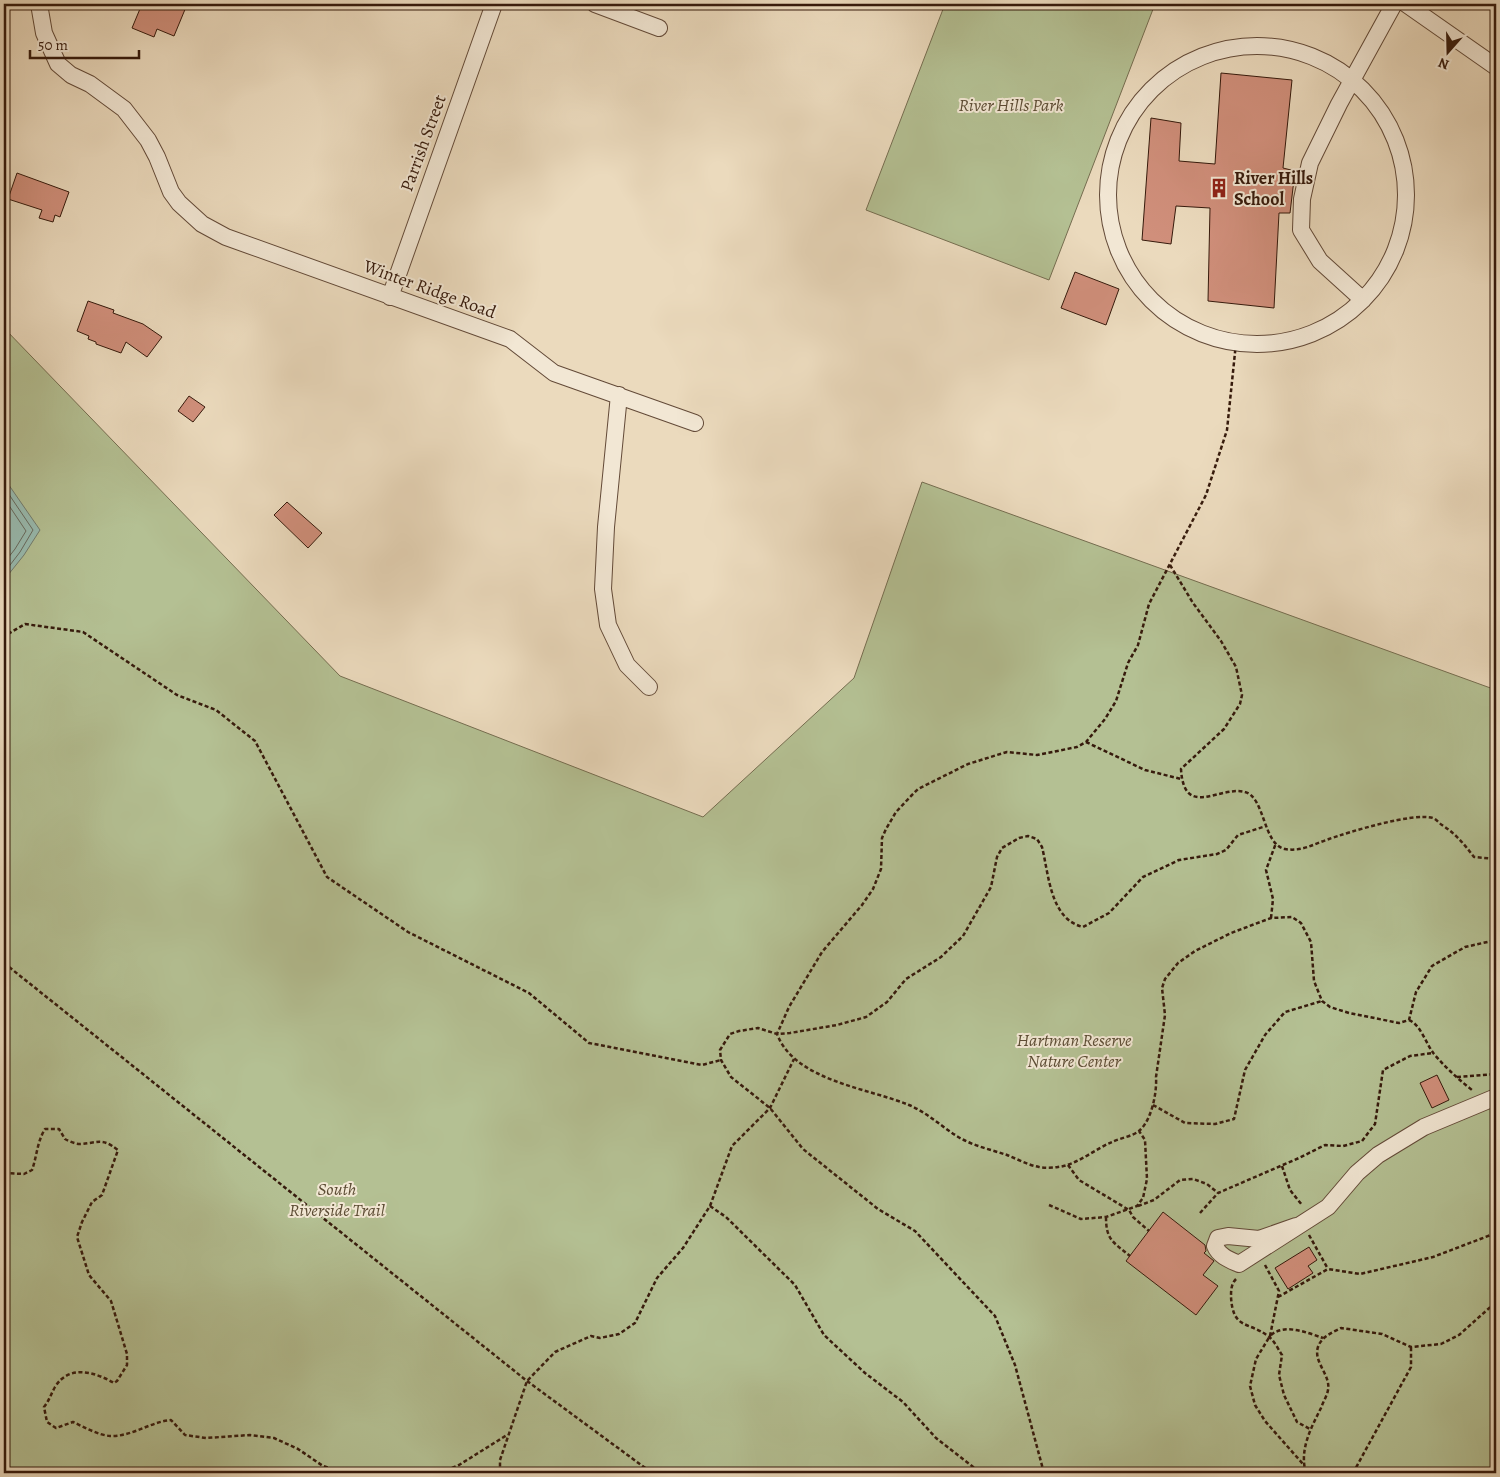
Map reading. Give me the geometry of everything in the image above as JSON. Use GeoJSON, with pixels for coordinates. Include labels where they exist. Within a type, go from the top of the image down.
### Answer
{"type":"FeatureCollection","features":[{"type":"Feature","properties":{"kind":"street","name":"Winter Ridge Road"},"geometry":{"type":"LineString","coordinates":[[40,4],[44,33],[58,64],[71,75],[90,84],[124,109],[148,140],[171,192],[190,214],[202,224],[226,237],[510,340],[554,373],[695,423]]}},
{"type":"Feature","properties":{"kind":"street","name":"Parrish Street"},"geometry":{"type":"LineString","coordinates":[[390,297],[494,4]]}},
{"type":"Feature","properties":{"kind":"street"},"geometry":{"type":"LineString","coordinates":[[595,4],[659,28]]}},
{"type":"Feature","properties":{"kind":"street"},"geometry":{"type":"LineString","coordinates":[[1363,300],[1320,261],[1301,230],[1302,199],[1310,163],[1339,104],[1394,4]]}},
{"type":"Feature","properties":{"kind":"street"},"geometry":{"type":"LineString","coordinates":[[1406,4],[1496,67]]}},
{"type":"Feature","properties":{"kind":"street"},"geometry":{"type":"LineString","coordinates":[[1259,44],[1309,54],[1353,79],[1385,116],[1404,160],[1407,209],[1395,256],[1368,296],[1330,326],[1285,342],[1236,343],[1190,329],[1150,301],[1122,261],[1108,212],[1110,162],[1130,115],[1164,77],[1208,52],[1259,44]]}},
{"type":"Feature","properties":{"kind":"street"},"geometry":{"type":"LineString","coordinates":[[618,396],[606,526],[603,589],[608,625],[627,666],[649,687]]}},
{"type":"Feature","properties":{"kind":"street"},"geometry":{"type":"LineString","coordinates":[[1299,1224],[1328,1207],[1357,1173],[1378,1155],[1424,1128],[1493,1104]]}},
{"type":"Feature","properties":{"kind":"path"},"geometry":{"type":"LineString","coordinates":[[1236,343],[1227,430],[1206,495],[1149,604],[1138,645],[1128,663],[1116,702],[1105,720],[1086,742],[1077,747],[1037,755],[1007,752],[968,764],[918,789],[896,812],[886,829],[882,838],[881,869],[873,889],[862,905],[822,952],[789,1007],[778,1034],[781,1043],[794,1059],[811,1070],[839,1082],[910,1105],[928,1115],[961,1139],[1039,1167],[1058,1167],[1068,1164],[1111,1142],[1140,1131],[1153,1105],[1165,1015],[1162,988],[1165,978],[1178,963],[1231,933],[1271,918],[1292,917],[1301,923],[1311,942],[1314,982],[1322,1001],[1330,1007],[1349,1013],[1399,1022],[1412,1020],[1433,1053],[1455,1077],[1493,1104]]}},
{"type":"Feature","properties":{"kind":"path"},"geometry":{"type":"LineString","coordinates":[[1170,565],[1193,603],[1221,641],[1236,667],[1242,695],[1240,704],[1224,729],[1180,769],[1181,779],[1185,788],[1192,795],[1201,798],[1238,791],[1247,792],[1255,798],[1266,826],[1276,843],[1283,849],[1302,849],[1330,838],[1402,818],[1432,818],[1456,834],[1474,857],[1496,860]]}},
{"type":"Feature","properties":{"kind":"path"},"geometry":{"type":"LineString","coordinates":[[4,640],[8,634],[25,624],[83,632],[177,695],[216,710],[255,741],[327,877],[408,932],[529,993],[588,1043],[702,1065],[721,1060]]}},
{"type":"Feature","properties":{"kind":"path"},"geometry":{"type":"LineString","coordinates":[[1086,742],[1145,770],[1181,779]]}},
{"type":"Feature","properties":{"kind":"path"},"geometry":{"type":"LineString","coordinates":[[1044,1473],[1015,1365],[995,1316],[915,1231],[878,1209],[803,1149],[770,1108],[732,1077],[721,1060],[720,1050],[730,1034],[739,1030],[758,1028],[778,1034],[837,1026],[866,1017],[887,1002],[906,979],[941,957],[963,936],[991,887],[997,857],[1002,848],[1019,838],[1028,836],[1038,839],[1042,847],[1055,904],[1074,924],[1083,927],[1109,913],[1143,877],[1179,860],[1217,854],[1226,850],[1238,835],[1266,826]]}},
{"type":"Feature","properties":{"kind":"path"},"geometry":{"type":"LineString","coordinates":[[1271,918],[1273,899],[1266,870],[1276,843]]}},
{"type":"Feature","properties":{"kind":"path"},"geometry":{"type":"LineString","coordinates":[[1409,1020],[1416,992],[1432,966],[1465,946],[1496,940]]}},
{"type":"Feature","properties":{"kind":"path"},"geometry":{"type":"LineString","coordinates":[[4,963],[527,1381],[652,1473]]}},
{"type":"Feature","properties":{"kind":"path"},"geometry":{"type":"LineString","coordinates":[[1153,1105],[1185,1122],[1215,1124],[1234,1118],[1245,1070],[1265,1035],[1285,1012],[1322,1001]]}},
{"type":"Feature","properties":{"kind":"path"},"geometry":{"type":"LineString","coordinates":[[1200,1213],[1218,1193],[1282,1166],[1325,1145],[1343,1146],[1362,1141],[1375,1124],[1383,1070],[1410,1056],[1433,1053]]}},
{"type":"Feature","properties":{"kind":"path"},"geometry":{"type":"LineString","coordinates":[[500,1473],[500,1460],[527,1381],[555,1352],[591,1336],[600,1338],[618,1334],[635,1323],[657,1278],[683,1248],[710,1206],[732,1146],[770,1108],[794,1059]]}},
{"type":"Feature","properties":{"kind":"path"},"geometry":{"type":"LineString","coordinates":[[1455,1077],[1496,1074]]}},
{"type":"Feature","properties":{"kind":"path"},"geometry":{"type":"LineString","coordinates":[[4,1174],[24,1174],[32,1170],[37,1158],[39,1138],[45,1129],[59,1129],[65,1139],[78,1144],[107,1142],[118,1150],[102,1195],[92,1202],[82,1222],[78,1237],[89,1275],[110,1302],[127,1354],[127,1365],[114,1383],[103,1377],[84,1372],[68,1374],[55,1386],[50,1400],[44,1407],[47,1422],[56,1428],[73,1422],[109,1436],[125,1434],[160,1421],[171,1420],[185,1435],[206,1438],[250,1435],[274,1438],[298,1449],[323,1466],[344,1473]]}},
{"type":"Feature","properties":{"kind":"path"},"geometry":{"type":"LineString","coordinates":[[1137,1206],[1143,1198],[1147,1179],[1145,1140],[1140,1131]]}},
{"type":"Feature","properties":{"kind":"path"},"geometry":{"type":"LineString","coordinates":[[1068,1164],[1079,1180],[1129,1210],[1133,1217],[1149,1231]]}},
{"type":"Feature","properties":{"kind":"path"},"geometry":{"type":"LineString","coordinates":[[1282,1166],[1290,1190],[1302,1205]]}},
{"type":"Feature","properties":{"kind":"path"},"geometry":{"type":"LineString","coordinates":[[1050,1206],[1080,1219],[1106,1217],[1154,1200],[1180,1180],[1193,1179],[1207,1184],[1218,1193]]}},
{"type":"Feature","properties":{"kind":"path"},"geometry":{"type":"LineString","coordinates":[[710,1206],[726,1217],[794,1285],[824,1335],[865,1373],[903,1402],[936,1438],[981,1473]]}},
{"type":"Feature","properties":{"kind":"path"},"geometry":{"type":"LineString","coordinates":[[1106,1217],[1106,1232],[1113,1242],[1130,1256]]}},
{"type":"Feature","properties":{"kind":"path"},"geometry":{"type":"LineString","coordinates":[[1299,1224],[1328,1268]]}},
{"type":"Feature","properties":{"kind":"path"},"geometry":{"type":"LineString","coordinates":[[1278,1297],[1328,1268],[1360,1274],[1433,1257],[1496,1233]]}},
{"type":"Feature","properties":{"kind":"path"},"geometry":{"type":"LineString","coordinates":[[1266,1265],[1279,1291],[1270,1336]]}},
{"type":"Feature","properties":{"kind":"path"},"geometry":{"type":"LineString","coordinates":[[1240,1276],[1233,1282],[1230,1291],[1232,1311],[1236,1320],[1270,1336],[1282,1355],[1279,1376],[1284,1395],[1298,1422],[1310,1430]]}},
{"type":"Feature","properties":{"kind":"path"},"geometry":{"type":"LineString","coordinates":[[1303,1464],[1305,1446],[1310,1430],[1328,1392],[1329,1383],[1317,1356],[1318,1346],[1323,1338],[1341,1328],[1382,1334],[1411,1347],[1442,1344],[1458,1335],[1496,1302]]}},
{"type":"Feature","properties":{"kind":"path"},"geometry":{"type":"LineString","coordinates":[[1306,1473],[1303,1464],[1265,1421],[1255,1405],[1250,1386],[1256,1359],[1274,1332],[1296,1328],[1323,1338]]}},
{"type":"Feature","properties":{"kind":"path"},"geometry":{"type":"LineString","coordinates":[[1353,1473],[1411,1367],[1411,1347]]}},
{"type":"Feature","properties":{"kind":"path"},"geometry":{"type":"LineString","coordinates":[[440,1473],[459,1465],[492,1446],[508,1434]]}},
{"type":"Feature","properties":{"kind":"green space","name":"River Hills Park"},"geometry":{"type":"Polygon","coordinates":[[[945,4],[1155,4],[1049,280],[866,210],[945,4]]]}},
{"type":"Feature","properties":{"kind":"green space","name":"Hartman Reserve Nature Center"},"geometry":{"type":"Polygon","coordinates":[[[4,328],[340,676],[703,817],[854,678],[922,482],[1496,690],[1496,1473],[4,1473],[4,328]]]}},
{"type":"Feature","properties":{"kind":"water"},"geometry":{"type":"Polygon","coordinates":[[[4,478],[40,530],[24,555],[4,580],[4,478]]]}},
{"type":"Feature","properties":{"kind":"building"},"geometry":{"type":"Polygon","coordinates":[[[142,4],[179,4],[186,7],[174,36],[157,29],[154,37],[132,28],[142,4]]]}},
{"type":"Feature","properties":{"kind":"building","name":"River Hills School"},"geometry":{"type":"Polygon","coordinates":[[[1221,73],[1292,80],[1283,168],[1295,171],[1290,213],[1279,213],[1274,308],[1208,301],[1210,208],[1176,206],[1171,244],[1142,240],[1151,118],[1181,123],[1179,161],[1215,164],[1221,73]]]}},
{"type":"Feature","properties":{"kind":"building"},"geometry":{"type":"Polygon","coordinates":[[[17,173],[69,192],[60,217],[55,215],[53,222],[39,218],[42,210],[8,199],[17,173]]]}},
{"type":"Feature","properties":{"kind":"building"},"geometry":{"type":"Polygon","coordinates":[[[1075,272],[1119,289],[1106,325],[1061,308],[1075,272]]]}},
{"type":"Feature","properties":{"kind":"building"},"geometry":{"type":"Polygon","coordinates":[[[88,301],[114,310],[113,313],[143,324],[162,337],[147,357],[126,342],[121,353],[96,344],[96,342],[88,339],[89,336],[77,331],[88,301]]]}},
{"type":"Feature","properties":{"kind":"building"},"geometry":{"type":"Polygon","coordinates":[[[189,396],[205,407],[193,422],[178,411],[189,396]]]}},
{"type":"Feature","properties":{"kind":"building"},"geometry":{"type":"Polygon","coordinates":[[[287,502],[322,533],[308,548],[274,515],[287,502]]]}},
{"type":"Feature","properties":{"kind":"building"},"geometry":{"type":"Polygon","coordinates":[[[1437,1075],[1449,1100],[1432,1108],[1420,1083],[1437,1075]]]}},
{"type":"Feature","properties":{"kind":"building"},"geometry":{"type":"Polygon","coordinates":[[[1163,1212],[1205,1245],[1206,1251],[1204,1253],[1214,1261],[1203,1275],[1218,1286],[1196,1315],[1126,1261],[1163,1212]]]}},
{"type":"Feature","properties":{"kind":"building"},"geometry":{"type":"Polygon","coordinates":[[[1309,1247],[1317,1260],[1308,1266],[1313,1273],[1288,1289],[1275,1268],[1309,1247]]]}},
{"type":"Feature","properties":{"kind":"place","name":"River Hills School"},"geometry":{"type":"Point","coordinates":[1219,188]}},
{"type":"Feature","properties":{"kind":"park label","name":"South Riverside Trail"},"geometry":{"type":"Point","coordinates":[337,1199]}}]}
